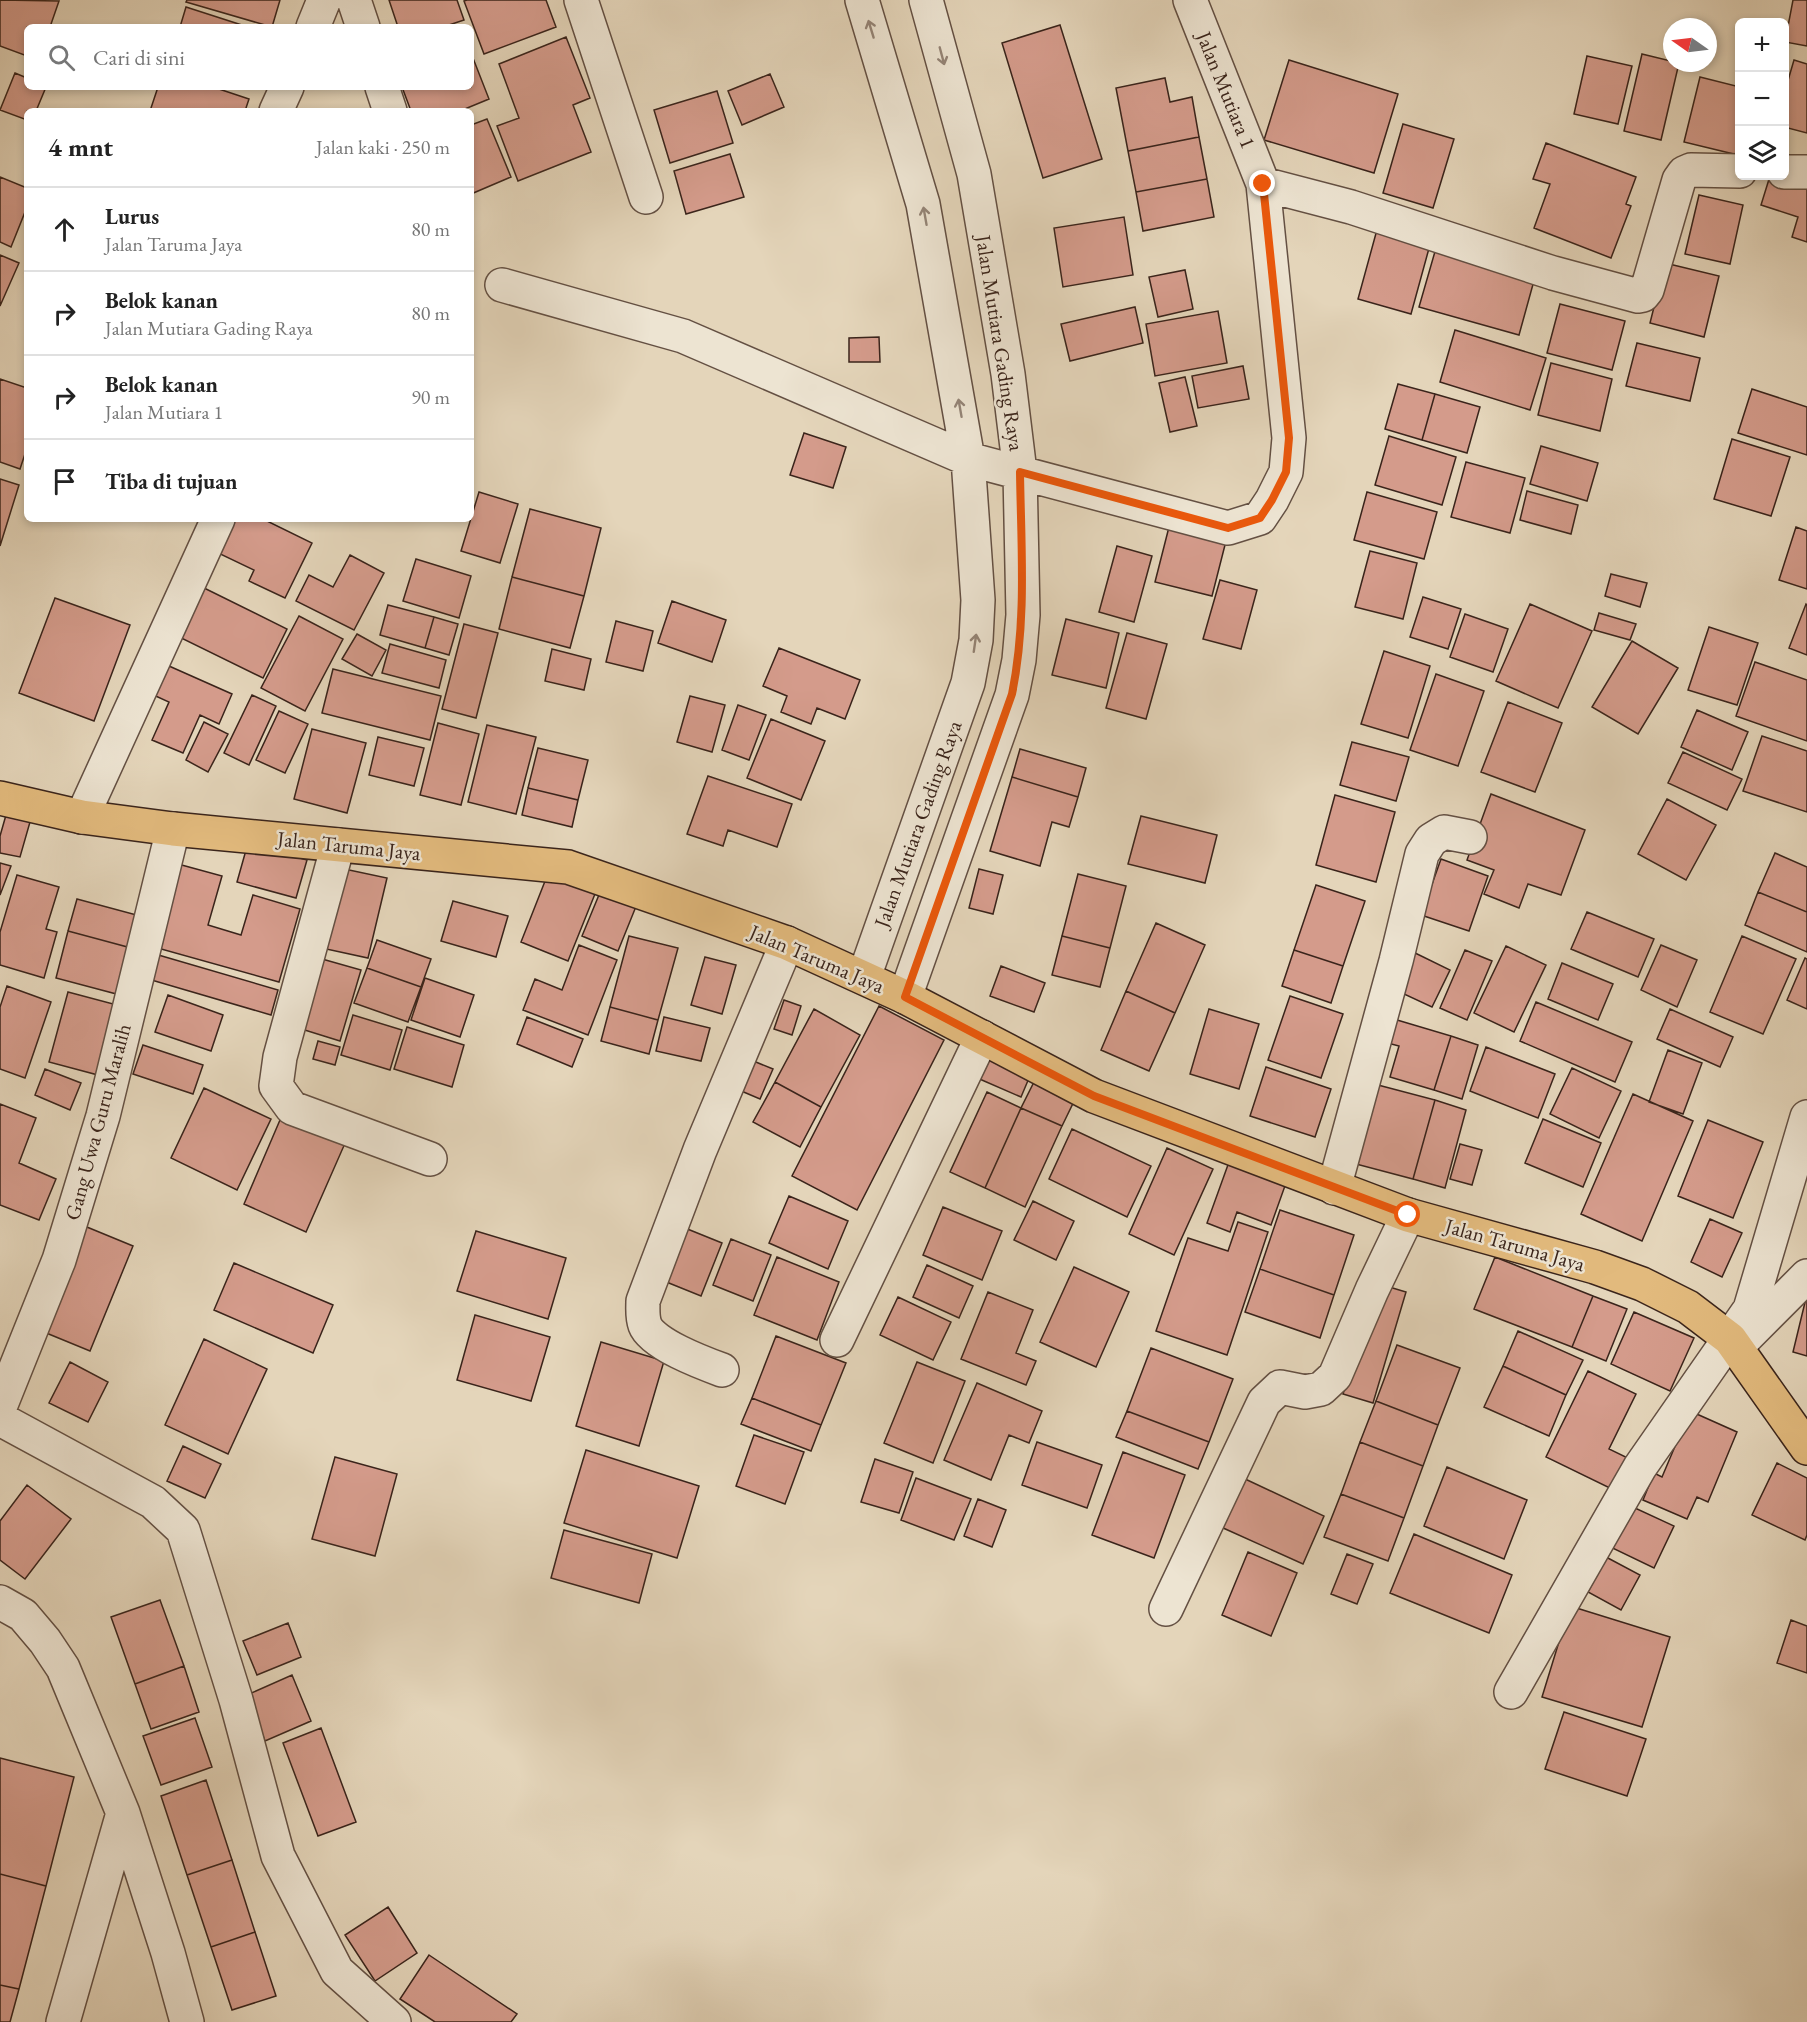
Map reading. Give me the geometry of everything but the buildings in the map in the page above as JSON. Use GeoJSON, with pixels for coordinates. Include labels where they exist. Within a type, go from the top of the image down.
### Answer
{"type":"FeatureCollection","features":[{"type":"Feature","properties":{"kind":"main road","name":"Jalan Taruma Jaya"},"geometry":{"type":"LineString","coordinates":[[0,798],[82,817],[173,829],[568,867],[787,943],[905,997],[1094,1096],[1408,1215],[1595,1267],[1642,1284],[1688,1307],[1733,1343],[1807,1448]]}},
{"type":"Feature","properties":{"kind":"street"},"geometry":{"type":"LineString","coordinates":[[314,24],[324,0]]}},
{"type":"Feature","properties":{"kind":"street"},"geometry":{"type":"LineString","coordinates":[[354,0],[362,24]]}},
{"type":"Feature","properties":{"kind":"street"},"geometry":{"type":"LineString","coordinates":[[581,0],[646,197]]}},
{"type":"Feature","properties":{"kind":"street","name":"Jalan Mutiara Gading Raya"},"geometry":{"type":"LineString","coordinates":[[862,0],[923,204],[968,459],[978,600],[976,640],[968,683],[864,977]]}},
{"type":"Feature","properties":{"kind":"street","name":"Jalan Mutiara Gading Raya"},"geometry":{"type":"LineString","coordinates":[[905,997],[1012,694],[1019,660],[1023,615],[1020,472],[1008,375],[974,174],[926,0]]}},
{"type":"Feature","properties":{"kind":"street","name":"Jalan Mutiara 1"},"geometry":{"type":"LineString","coordinates":[[502,285],[683,336],[968,459],[1228,528],[1260,518],[1286,472],[1289,438],[1263,184],[1191,0]]}},
{"type":"Feature","properties":{"kind":"street"},"geometry":{"type":"LineString","coordinates":[[277,108],[286,90]]}},
{"type":"Feature","properties":{"kind":"street"},"geometry":{"type":"LineString","coordinates":[[383,90],[389,108]]}},
{"type":"Feature","properties":{"kind":"street"},"geometry":{"type":"LineString","coordinates":[[1263,184],[1352,207],[1553,273],[1638,296],[1643,295],[1647,290],[1679,180],[1691,170],[1735,171]]}},
{"type":"Feature","properties":{"kind":"street"},"geometry":{"type":"LineString","coordinates":[[1789,172],[1807,172]]}},
{"type":"Feature","properties":{"kind":"street"},"geometry":{"type":"LineString","coordinates":[[82,817],[217,522]]}},
{"type":"Feature","properties":{"kind":"street"},"geometry":{"type":"LineString","coordinates":[[968,683],[1012,694]]}},
{"type":"Feature","properties":{"kind":"street","name":"Gang Uwa Guru Maralih"},"geometry":{"type":"LineString","coordinates":[[0,1407],[59,1260],[100,1127],[173,829]]}},
{"type":"Feature","properties":{"kind":"street"},"geometry":{"type":"LineString","coordinates":[[1335,1188],[1396,961],[1422,854],[1431,840],[1444,832],[1470,837]]}},
{"type":"Feature","properties":{"kind":"street"},"geometry":{"type":"LineString","coordinates":[[338,845],[280,1057],[276,1086],[292,1108],[430,1159]]}},
{"type":"Feature","properties":{"kind":"street"},"geometry":{"type":"LineString","coordinates":[[722,1370],[685,1355],[653,1334],[646,1327],[643,1301],[700,1150],[787,943]]}},
{"type":"Feature","properties":{"kind":"street"},"geometry":{"type":"LineString","coordinates":[[837,1340],[982,1037]]}},
{"type":"Feature","properties":{"kind":"street"},"geometry":{"type":"LineString","coordinates":[[1511,1692],[1640,1467],[1733,1343],[1750,1309],[1807,1117]]}},
{"type":"Feature","properties":{"kind":"street"},"geometry":{"type":"LineString","coordinates":[[1166,1610],[1264,1402],[1280,1387],[1305,1392],[1321,1389],[1335,1376],[1372,1290],[1408,1215]]}},
{"type":"Feature","properties":{"kind":"street"},"geometry":{"type":"LineString","coordinates":[[1733,1343],[1807,1276]]}},
{"type":"Feature","properties":{"kind":"street"},"geometry":{"type":"LineString","coordinates":[[0,1419],[153,1502],[183,1530],[236,1700],[278,1856],[337,1971],[393,2022]]}},
{"type":"Feature","properties":{"kind":"street"},"geometry":{"type":"LineString","coordinates":[[0,1602],[23,1615],[45,1641],[63,1668],[123,1813],[168,1953],[187,2022]]}},
{"type":"Feature","properties":{"kind":"street"},"geometry":{"type":"LineString","coordinates":[[63,2022],[123,1813]]}},
{"type":"Feature","properties":{"kind":"route"},"geometry":{"type":"LineString","coordinates":[[1263,184],[1289,438],[1286,472],[1260,518],[1228,528],[1020,472],[1023,615],[1019,660],[1012,694],[905,997],[1094,1096],[1408,1215]]}}]}
